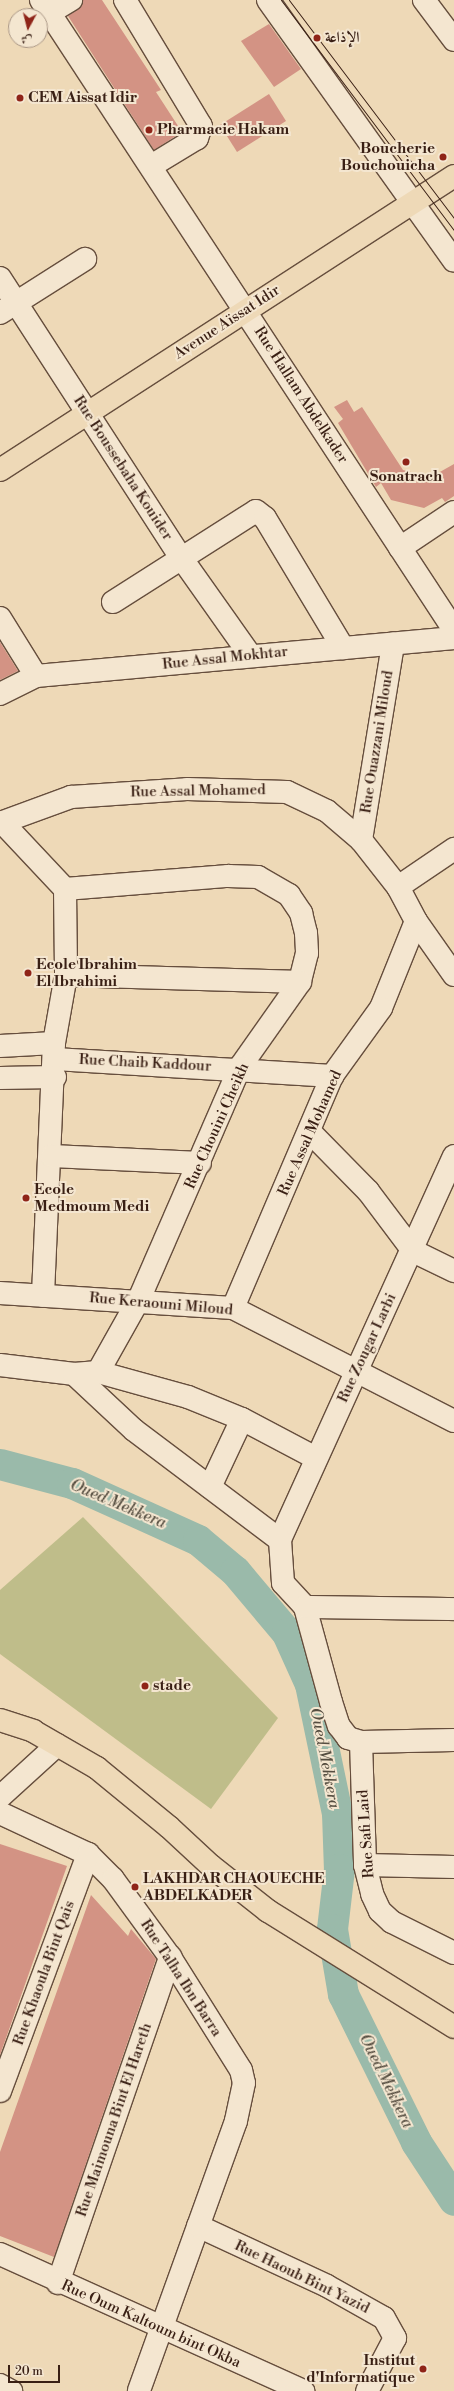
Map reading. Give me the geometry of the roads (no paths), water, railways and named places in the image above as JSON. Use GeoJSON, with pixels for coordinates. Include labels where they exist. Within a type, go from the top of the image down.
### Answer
{"type":"FeatureCollection","features":[{"type":"Feature","properties":{"kind":"main road","name":"Avenue Aïssat Idir"},"geometry":{"type":"LineString","coordinates":[[0,470],[411,202],[453,179]]}},
{"type":"Feature","properties":{"kind":"main road"},"geometry":{"type":"LineString","coordinates":[[0,1720],[57,1745],[131,1795],[210,1866],[268,1911],[454,2028]]}},
{"type":"Feature","properties":{"kind":"street"},"geometry":{"type":"LineString","coordinates":[[45,6],[71,0]]}},
{"type":"Feature","properties":{"kind":"street"},"geometry":{"type":"LineString","coordinates":[[125,0],[201,126],[197,138],[150,166]]}},
{"type":"Feature","properties":{"kind":"street"},"geometry":{"type":"LineString","coordinates":[[268,0],[454,261]]}},
{"type":"Feature","properties":{"kind":"street"},"geometry":{"type":"LineString","coordinates":[[424,0],[454,40]]}},
{"type":"Feature","properties":{"kind":"street","name":"Rue Hallam Abdelkader"},"geometry":{"type":"LineString","coordinates":[[45,6],[454,630]]}},
{"type":"Feature","properties":{"kind":"street"},"geometry":{"type":"LineString","coordinates":[[8,308],[85,259]]}},
{"type":"Feature","properties":{"kind":"street","name":"Rue Boussebaha Kouider"},"geometry":{"type":"LineString","coordinates":[[0,278],[8,308],[88,412],[180,556],[250,655]]}},
{"type":"Feature","properties":{"kind":"street"},"geometry":{"type":"LineString","coordinates":[[113,602],[180,556],[251,512],[261,513],[343,648]]}},
{"type":"Feature","properties":{"kind":"street"},"geometry":{"type":"LineString","coordinates":[[400,548],[454,512]]}},
{"type":"Feature","properties":{"kind":"street"},"geometry":{"type":"LineString","coordinates":[[0,618],[36,676]]}},
{"type":"Feature","properties":{"kind":"street","name":"Rue Assal Mokhtar"},"geometry":{"type":"LineString","coordinates":[[0,694],[36,676],[250,655],[454,638]]}},
{"type":"Feature","properties":{"kind":"street","name":"Rue Ouazzani Miloud"},"geometry":{"type":"LineString","coordinates":[[361,840],[393,644]]}},
{"type":"Feature","properties":{"kind":"street","name":"Rue Assal Mohamed"},"geometry":{"type":"LineString","coordinates":[[1,822],[71,797],[187,789],[252,788],[287,792],[307,800],[327,811],[361,840],[398,887],[416,921],[381,1008],[332,1076],[310,1132],[233,1308]]}},
{"type":"Feature","properties":{"kind":"street"},"geometry":{"type":"LineString","coordinates":[[1,822],[65,889],[66,975],[54,1060],[52,1156],[44,1296]]}},
{"type":"Feature","properties":{"kind":"street"},"geometry":{"type":"LineString","coordinates":[[398,887],[454,849]]}},
{"type":"Feature","properties":{"kind":"street","name":"Rue Chouini Cheikh"},"geometry":{"type":"LineString","coordinates":[[65,889],[228,876],[258,877],[289,895],[301,913],[307,953],[300,982],[240,1067],[200,1163],[139,1300],[98,1372]]}},
{"type":"Feature","properties":{"kind":"street"},"geometry":{"type":"LineString","coordinates":[[416,921],[454,975]]}},
{"type":"Feature","properties":{"kind":"street"},"geometry":{"type":"LineString","coordinates":[[66,975],[300,982]]}},
{"type":"Feature","properties":{"kind":"street","name":"Rue Chaib Kaddour"},"geometry":{"type":"LineString","coordinates":[[0,1046],[54,1060],[240,1067],[332,1076]]}},
{"type":"Feature","properties":{"kind":"street"},"geometry":{"type":"LineString","coordinates":[[0,1078],[54,1060]]}},
{"type":"Feature","properties":{"kind":"street"},"geometry":{"type":"LineString","coordinates":[[310,1132],[368,1190],[413,1251],[454,1272]]}},
{"type":"Feature","properties":{"kind":"street"},"geometry":{"type":"LineString","coordinates":[[52,1156],[200,1163]]}},
{"type":"Feature","properties":{"kind":"street","name":"Rue Zougar Larbi"},"geometry":{"type":"LineString","coordinates":[[280,1540],[354,1373],[413,1251],[454,1156]]}},
{"type":"Feature","properties":{"kind":"street","name":"Rue Keraouni Miloud"},"geometry":{"type":"LineString","coordinates":[[0,1293],[139,1300],[233,1308],[354,1373],[454,1421]]}},
{"type":"Feature","properties":{"kind":"street"},"geometry":{"type":"LineString","coordinates":[[0,1365],[74,1374],[98,1372],[188,1397],[242,1419],[316,1458]]}},
{"type":"Feature","properties":{"kind":"street"},"geometry":{"type":"LineString","coordinates":[[74,1374],[134,1430],[280,1540],[283,1583],[305,1607],[339,1726],[348,1738],[361,1742],[454,1740]]}},
{"type":"Feature","properties":{"kind":"street"},"geometry":{"type":"LineString","coordinates":[[210,1487],[242,1419]]}},
{"type":"Feature","properties":{"kind":"street"},"geometry":{"type":"LineString","coordinates":[[305,1607],[454,1609]]}},
{"type":"Feature","properties":{"kind":"street","name":"Rue Safi Laid"},"geometry":{"type":"LineString","coordinates":[[361,1742],[365,1865],[380,1911],[392,1922],[454,1953]]}},
{"type":"Feature","properties":{"kind":"street"},"geometry":{"type":"LineString","coordinates":[[0,1797],[57,1745]]}},
{"type":"Feature","properties":{"kind":"street","name":"Rue Talha Ibn Barra"},"geometry":{"type":"LineString","coordinates":[[0,1813],[88,1854],[113,1879],[170,1957],[241,2070],[244,2083],[221,2161],[163,2330],[139,2391]]}},
{"type":"Feature","properties":{"kind":"street","name":"Rue Khaoula Bint Qais"},"geometry":{"type":"LineString","coordinates":[[0,2091],[88,1854]]}},
{"type":"Feature","properties":{"kind":"street"},"geometry":{"type":"LineString","coordinates":[[365,1865],[454,1867]]}},
{"type":"Feature","properties":{"kind":"street","name":"Rue Maimouna Bint El Hareth"},"geometry":{"type":"LineString","coordinates":[[58,2283],[170,1957]]}},
{"type":"Feature","properties":{"kind":"street","name":"Rue Haoub Bint Yazid"},"geometry":{"type":"LineString","coordinates":[[198,2226],[327,2286],[378,2315],[393,2329],[395,2338],[367,2391]]}},
{"type":"Feature","properties":{"kind":"street","name":"Rue Oum Kaltoum bint Okba"},"geometry":{"type":"LineString","coordinates":[[0,2254],[58,2283],[302,2391]]}},
{"type":"Feature","properties":{"kind":"street"},"geometry":{"type":"LineString","coordinates":[[0,2385],[11,2391]]}},
{"type":"Feature","properties":{"kind":"waterway","name":"Oued Mekkera"},"geometry":{"type":"LineString","coordinates":[[0,1464],[72,1483],[198,1540],[235,1571],[287,1633],[310,1684],[337,1813],[339,1869],[332,1929],[343,1994],[416,2142],[454,2200]]}},
{"type":"Feature","properties":{"kind":"tram line"},"geometry":{"type":"LineString","coordinates":[[281,0],[454,230]]}},
{"type":"Feature","properties":{"kind":"tram line"},"geometry":{"type":"LineString","coordinates":[[289,0],[454,218]]}},
{"type":"Feature","properties":{"kind":"place","name":"الإذاعة"},"geometry":{"type":"Point","coordinates":[317,38]}},
{"type":"Feature","properties":{"kind":"place","name":"CEM Aissat Idir"},"geometry":{"type":"Point","coordinates":[20,98]}},
{"type":"Feature","properties":{"kind":"place","name":"Pharmacie Hakam"},"geometry":{"type":"Point","coordinates":[149,130]}},
{"type":"Feature","properties":{"kind":"place","name":"Boucherie Bouchouicha"},"geometry":{"type":"Point","coordinates":[443,157]}},
{"type":"Feature","properties":{"kind":"place","name":"Sonatrach"},"geometry":{"type":"Point","coordinates":[406,462]}},
{"type":"Feature","properties":{"kind":"place","name":"Ecole Ibrahim El Ibrahimi"},"geometry":{"type":"Point","coordinates":[28,973]}},
{"type":"Feature","properties":{"kind":"place","name":"Ecole Medmoum Medi"},"geometry":{"type":"Point","coordinates":[26,1198]}},
{"type":"Feature","properties":{"kind":"place","name":"stade"},"geometry":{"type":"Point","coordinates":[145,1686]}},
{"type":"Feature","properties":{"kind":"place","name":"LAKHDAR CHAOUECHE ABDELKADER"},"geometry":{"type":"Point","coordinates":[135,1887]}},
{"type":"Feature","properties":{"kind":"place","name":"Institut d'Informatique"},"geometry":{"type":"Point","coordinates":[423,2369]}}]}
